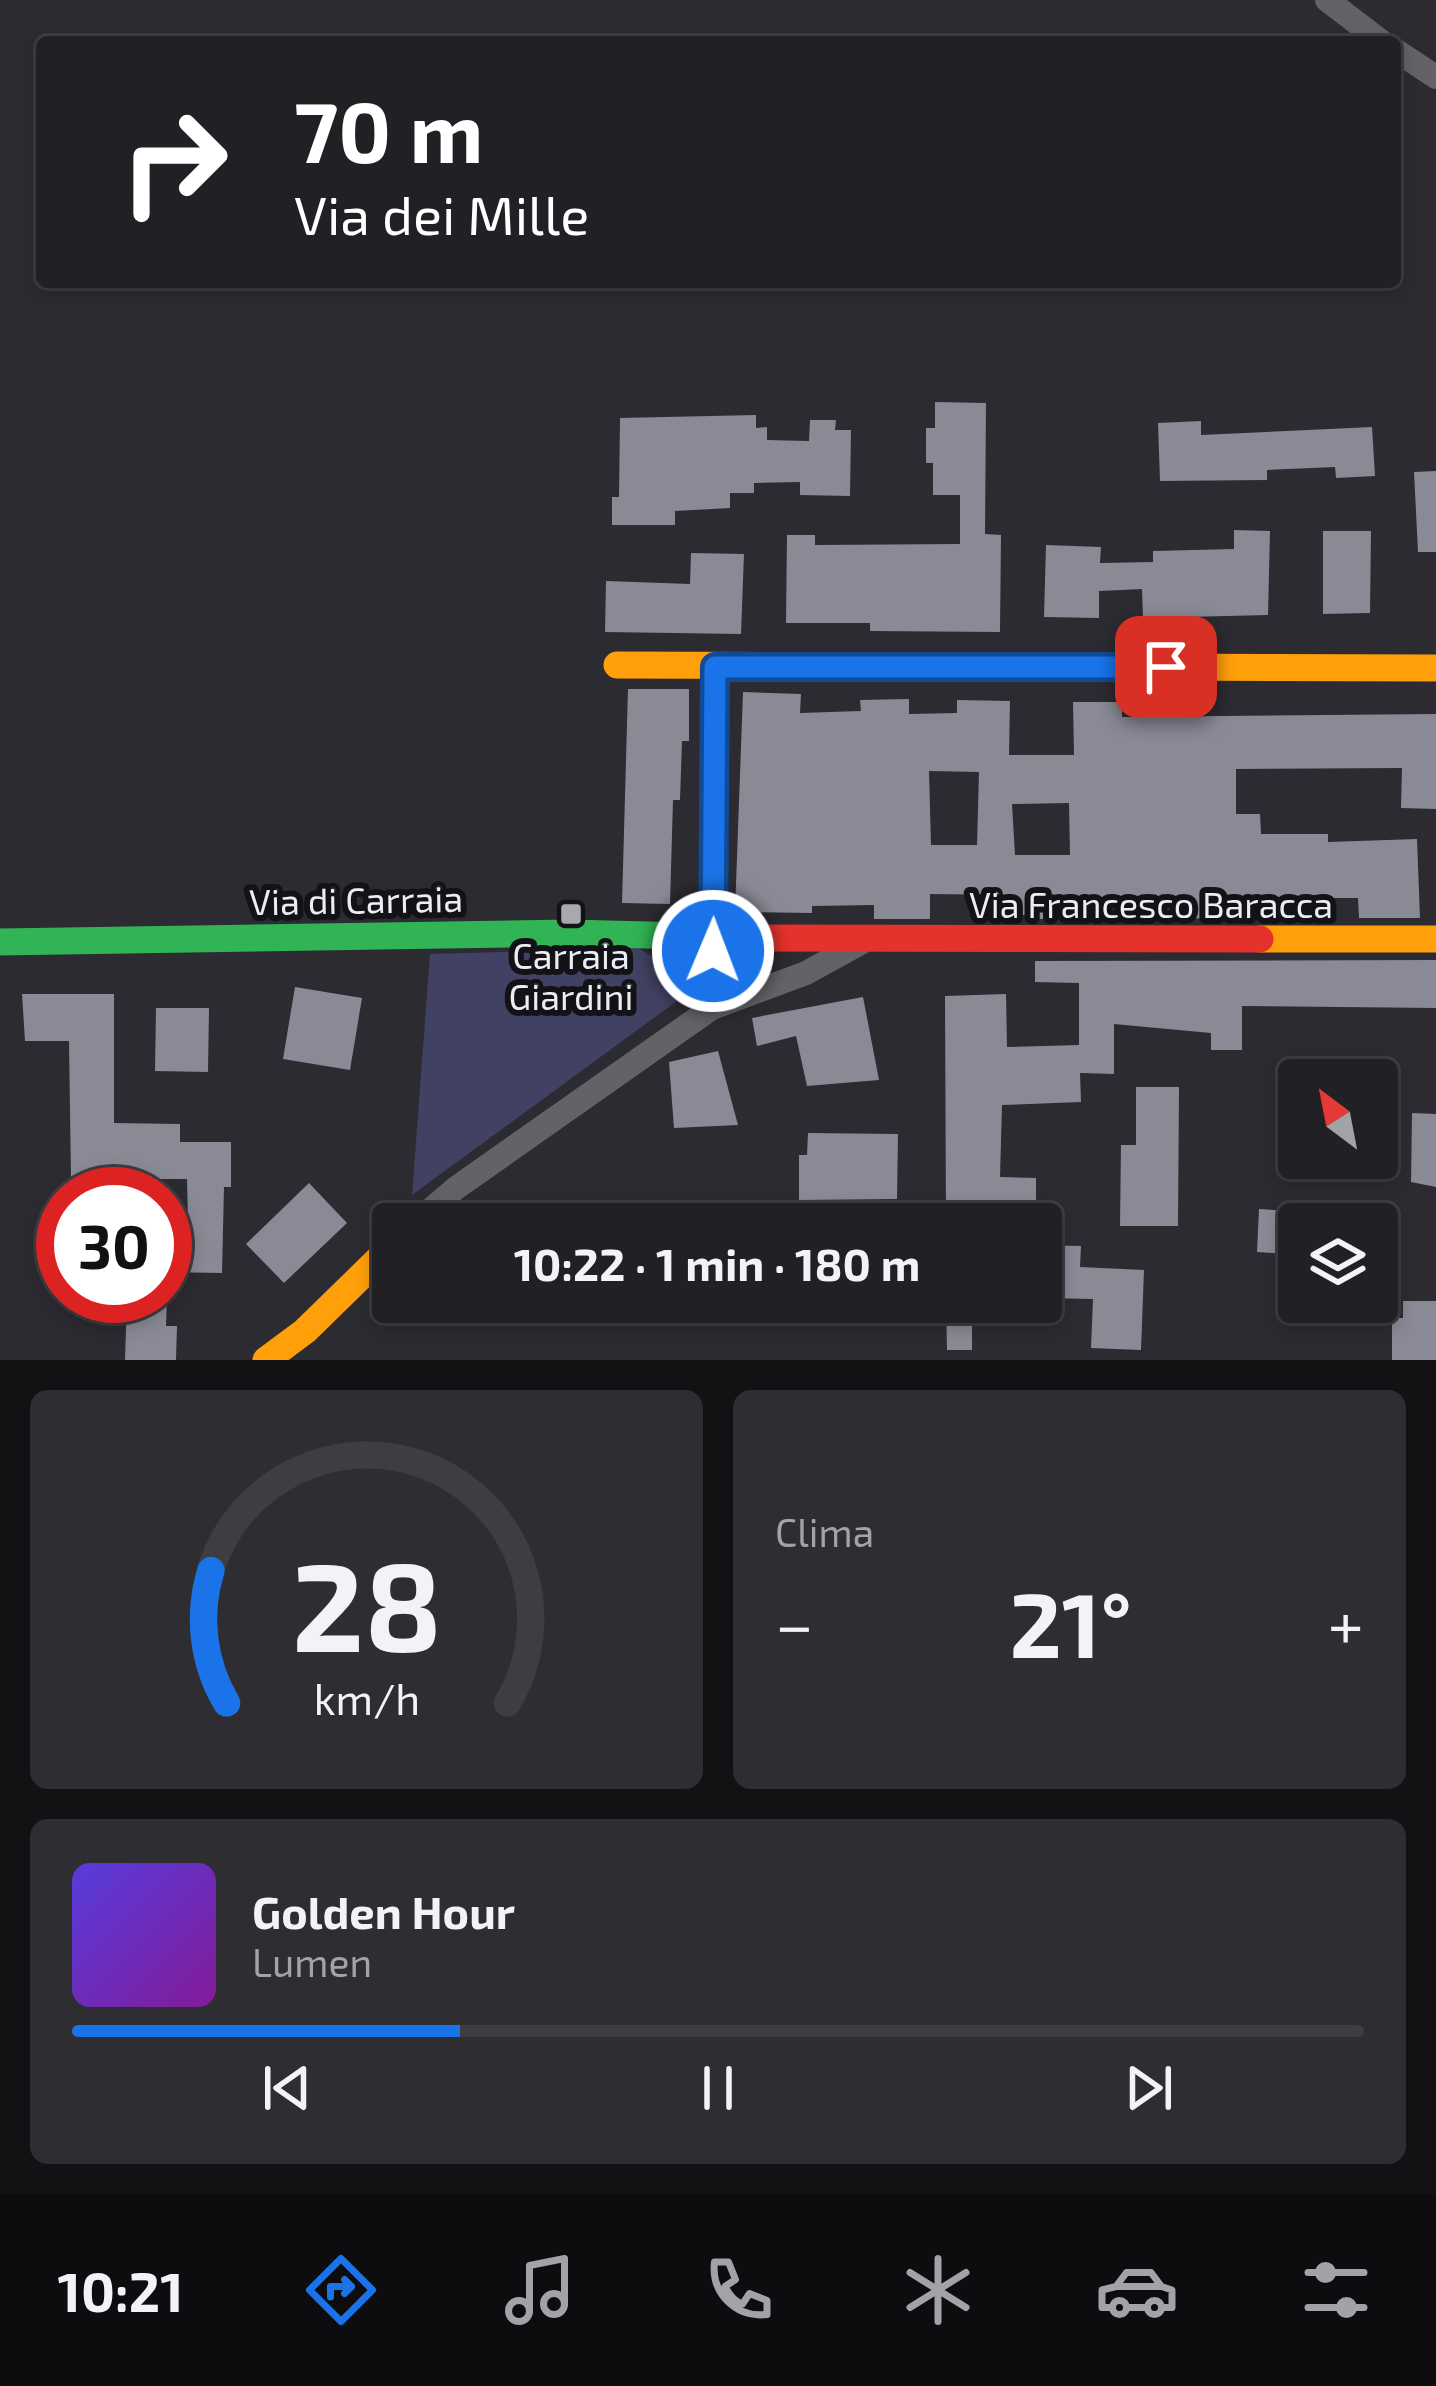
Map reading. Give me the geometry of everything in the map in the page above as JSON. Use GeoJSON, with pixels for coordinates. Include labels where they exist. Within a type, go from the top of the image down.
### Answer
{"type":"FeatureCollection","features":[{"type":"Feature","properties":{"kind":"street"},"geometry":{"type":"LineString","coordinates":[[1327,0],[1374,36]]}},
{"type":"Feature","properties":{"kind":"street"},"geometry":{"type":"LineString","coordinates":[[1401,54],[1436,77]]}},
{"type":"Feature","properties":{"kind":"street"},"geometry":{"type":"LineString","coordinates":[[616,665],[1436,668]]}},
{"type":"Feature","properties":{"kind":"street"},"geometry":{"type":"LineString","coordinates":[[712,1008],[715,667]]}},
{"type":"Feature","properties":{"kind":"street","name":"Via di Carraia"},"geometry":{"type":"LineString","coordinates":[[0,941],[392,933],[713,937]]}},
{"type":"Feature","properties":{"kind":"street","name":"Via Francesco Baracca"},"geometry":{"type":"LineString","coordinates":[[713,937],[1436,938]]}},
{"type":"Feature","properties":{"kind":"street","name":"Via Francesco Baracca"},"geometry":{"type":"LineString","coordinates":[[438,1203],[712,1008],[806,973],[866,940]]}},
{"type":"Feature","properties":{"kind":"street"},"geometry":{"type":"LineString","coordinates":[[266,1360],[305,1331],[372,1266]]}},
{"type":"Feature","properties":{"kind":"shaded area"},"geometry":{"type":"Polygon","coordinates":[[[639,948],[671,969],[681,998],[412,1195],[430,954],[639,948]]]}},
{"type":"Feature","properties":{"kind":"building"},"geometry":{"type":"Polygon","coordinates":[[[935,402],[986,403],[985,534],[1001,535],[1000,632],[870,631],[870,623],[786,623],[787,535],[815,535],[815,545],[960,544],[960,495],[933,495],[933,463],[926,463],[926,428],[935,428],[935,402]]]}},
{"type":"Feature","properties":{"kind":"building"},"geometry":{"type":"Polygon","coordinates":[[[756,415],[756,428],[767,427],[767,440],[809,441],[810,420],[836,420],[835,430],[851,430],[850,496],[800,495],[800,482],[754,483],[754,493],[730,493],[730,508],[675,511],[675,525],[612,525],[612,497],[619,497],[620,418],[756,415]]]}},
{"type":"Feature","properties":{"kind":"building"},"geometry":{"type":"Polygon","coordinates":[[[1201,421],[1201,435],[1372,427],[1375,476],[1336,478],[1335,467],[1267,470],[1267,480],[1160,481],[1158,423],[1201,421]]]}},
{"type":"Feature","properties":{"kind":"building"},"geometry":{"type":"Polygon","coordinates":[[[1436,471],[1436,552],[1418,552],[1414,472],[1436,471]]]}},
{"type":"Feature","properties":{"kind":"building"},"geometry":{"type":"Polygon","coordinates":[[[1234,530],[1270,531],[1268,615],[1143,618],[1142,589],[1099,591],[1099,618],[1044,617],[1046,545],[1101,547],[1100,563],[1153,562],[1153,551],[1234,549],[1234,530]]]}},
{"type":"Feature","properties":{"kind":"building"},"geometry":{"type":"Polygon","coordinates":[[[1323,531],[1371,531],[1370,613],[1323,614],[1323,531]]]}},
{"type":"Feature","properties":{"kind":"building"},"geometry":{"type":"Polygon","coordinates":[[[691,553],[744,554],[741,634],[605,632],[606,581],[690,584],[691,553]]]}},
{"type":"Feature","properties":{"kind":"building"},"geometry":{"type":"Polygon","coordinates":[[[628,689],[689,689],[689,741],[682,741],[680,800],[673,800],[670,904],[622,903],[628,689]]]}},
{"type":"Feature","properties":{"kind":"building"},"geometry":{"type":"Polygon","coordinates":[[[743,692],[801,694],[800,713],[861,711],[860,700],[909,699],[909,714],[957,713],[957,700],[1010,701],[1009,755],[1074,755],[1073,702],[1122,702],[1122,717],[1436,714],[1436,809],[1401,808],[1402,768],[1236,769],[1236,814],[1260,814],[1261,834],[1328,834],[1328,842],[1417,839],[1420,918],[1359,918],[1358,898],[1283,898],[1282,918],[1035,919],[1036,915],[1014,915],[1015,895],[930,894],[930,919],[874,919],[874,905],[812,906],[812,913],[735,912],[743,692]],[[929,771],[931,845],[977,845],[979,772],[929,771]],[[1069,803],[1012,804],[1015,855],[1070,855],[1069,803]]]}},
{"type":"Feature","properties":{"kind":"building"},"geometry":{"type":"Polygon","coordinates":[[[1436,960],[1436,1008],[1242,1006],[1242,1050],[1211,1050],[1211,1033],[1114,1024],[1114,1074],[1080,1073],[1081,1102],[1002,1105],[1000,1177],[1036,1178],[1036,1203],[946,1203],[945,996],[1006,994],[1007,1047],[1079,1045],[1079,983],[1035,982],[1035,961],[1436,960]]]}},
{"type":"Feature","properties":{"kind":"building"},"geometry":{"type":"Polygon","coordinates":[[[295,987],[362,998],[350,1070],[283,1059],[295,987]]]}},
{"type":"Feature","properties":{"kind":"building"},"geometry":{"type":"Polygon","coordinates":[[[22,994],[114,994],[114,1123],[180,1124],[180,1142],[231,1142],[231,1187],[224,1187],[222,1273],[192,1272],[192,1167],[71,1167],[69,1041],[25,1041],[22,994]]]}},
{"type":"Feature","properties":{"kind":"building"},"geometry":{"type":"Polygon","coordinates":[[[863,997],[879,1080],[807,1086],[796,1036],[757,1046],[752,1018],[863,997]]]}},
{"type":"Feature","properties":{"kind":"building"},"geometry":{"type":"Polygon","coordinates":[[[156,1008],[209,1008],[208,1072],[155,1071],[156,1008]]]}},
{"type":"Feature","properties":{"kind":"building"},"geometry":{"type":"Polygon","coordinates":[[[718,1051],[738,1125],[674,1128],[669,1062],[718,1051]]]}},
{"type":"Feature","properties":{"kind":"building"},"geometry":{"type":"Polygon","coordinates":[[[1136,1087],[1179,1087],[1178,1226],[1120,1226],[1121,1145],[1136,1145],[1136,1087]]]}},
{"type":"Feature","properties":{"kind":"building"},"geometry":{"type":"Polygon","coordinates":[[[1412,1113],[1436,1114],[1436,1187],[1411,1182],[1412,1113]]]}},
{"type":"Feature","properties":{"kind":"building"},"geometry":{"type":"Polygon","coordinates":[[[808,1133],[898,1134],[897,1199],[799,1200],[799,1155],[807,1155],[808,1133]]]}},
{"type":"Feature","properties":{"kind":"building"},"geometry":{"type":"Polygon","coordinates":[[[309,1183],[347,1223],[284,1283],[246,1244],[309,1183]]]}},
{"type":"Feature","properties":{"kind":"building"},"geometry":{"type":"Polygon","coordinates":[[[1259,1209],[1278,1210],[1278,1253],[1257,1252],[1259,1209]]]}},
{"type":"Feature","properties":{"kind":"building"},"geometry":{"type":"Polygon","coordinates":[[[1062,1246],[1081,1246],[1080,1267],[1144,1270],[1141,1350],[1091,1348],[1093,1299],[1062,1298],[1062,1246]]]}},
{"type":"Feature","properties":{"kind":"building"},"geometry":{"type":"Polygon","coordinates":[[[1403,1301],[1436,1301],[1436,1360],[1392,1360],[1392,1323],[1403,1318],[1403,1301]]]}},
{"type":"Feature","properties":{"kind":"building"},"geometry":{"type":"Polygon","coordinates":[[[126,1323],[177,1326],[176,1360],[125,1360],[126,1323]]]}},
{"type":"Feature","properties":{"kind":"building"},"geometry":{"type":"Polygon","coordinates":[[[946,1323],[972,1323],[972,1350],[947,1350],[946,1323]]]}},
{"type":"Feature","properties":{"kind":"traffic: fast"},"geometry":{"type":"LineString","coordinates":[[0,942],[570,933],[763,938]]}},
{"type":"Feature","properties":{"kind":"traffic: slow"},"geometry":{"type":"LineString","coordinates":[[617,665],[1436,668]]}},
{"type":"Feature","properties":{"kind":"traffic: slow"},"geometry":{"type":"LineString","coordinates":[[1260,939],[1436,939]]}},
{"type":"Feature","properties":{"kind":"traffic: slow"},"geometry":{"type":"LineString","coordinates":[[266,1360],[305,1331],[372,1266]]}},
{"type":"Feature","properties":{"kind":"traffic: jam"},"geometry":{"type":"LineString","coordinates":[[763,938],[1260,939]]}},
{"type":"Feature","properties":{"kind":"place","name":"Carraia Giardini"},"geometry":{"type":"Point","coordinates":[571,914]}},
{"type":"Feature","properties":{"kind":"route"},"geometry":{"type":"LineString","coordinates":[[713,951],[715,667],[1166,667]]}}]}
